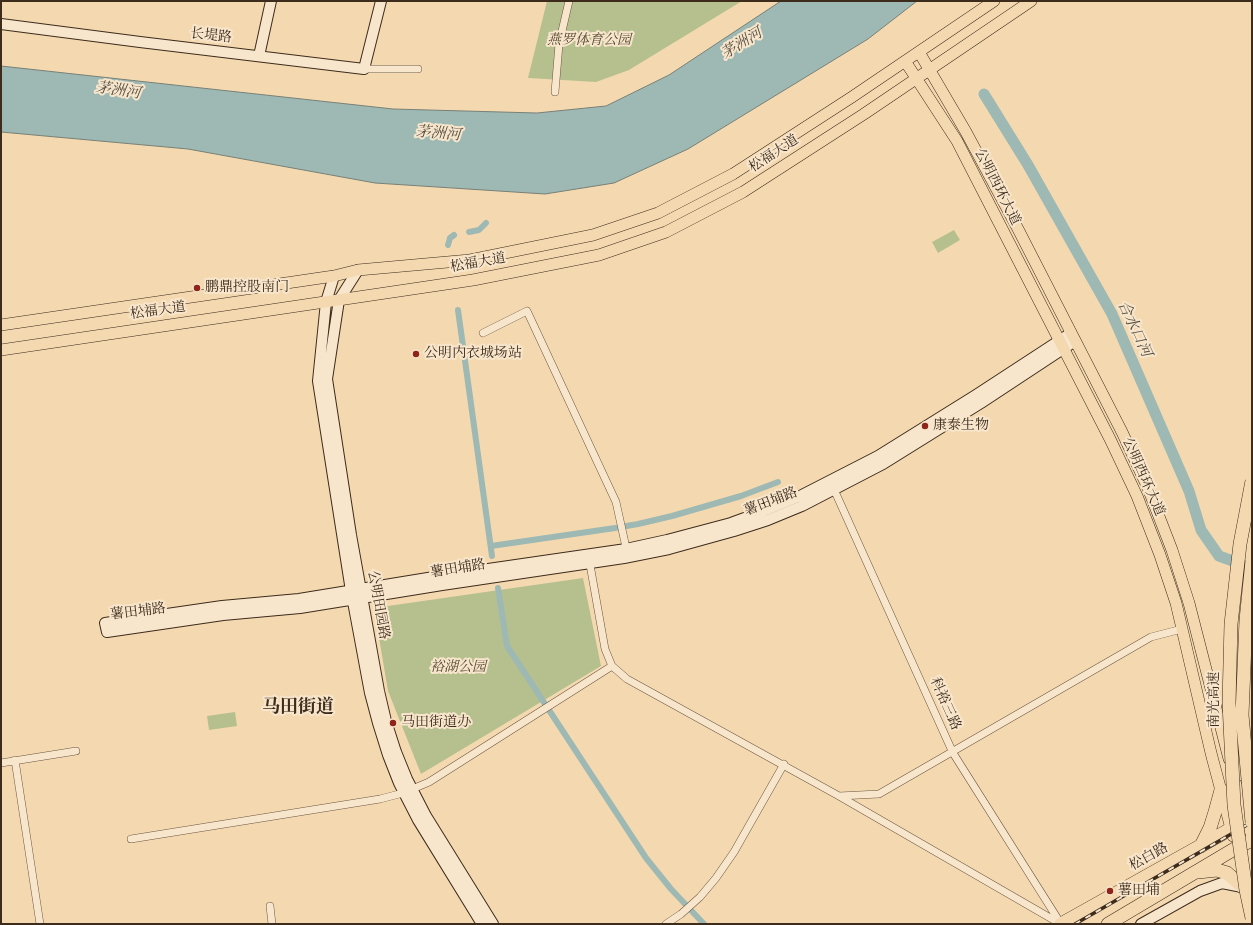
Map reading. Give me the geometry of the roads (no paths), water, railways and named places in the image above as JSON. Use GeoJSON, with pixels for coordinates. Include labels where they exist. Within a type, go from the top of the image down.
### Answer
{"type":"FeatureCollection","features":[{"type":"Feature","properties":{"kind":"highway","name":"南光高速"},"geometry":{"type":"LineString","coordinates":[[1252,481],[1240,544],[1231,624],[1229,703],[1234,805],[1246,890],[1252,918]]}},
{"type":"Feature","properties":{"kind":"highway","name":"南光高速"},"geometry":{"type":"LineString","coordinates":[[1250,820],[1242,715],[1246,620],[1252,561]]}},
{"type":"Feature","properties":{"kind":"highway"},"geometry":{"type":"LineString","coordinates":[[1201,846],[1212,823],[1220,790]]}},
{"type":"Feature","properties":{"kind":"highway"},"geometry":{"type":"LineString","coordinates":[[1238,792],[1252,797]]}},
{"type":"Feature","properties":{"kind":"highway","name":"松白路"},"geometry":{"type":"LineString","coordinates":[[1061,924],[1231,829],[1250,820]]}},
{"type":"Feature","properties":{"kind":"highway"},"geometry":{"type":"LineString","coordinates":[[1108,924],[1252,840]]}},
{"type":"Feature","properties":{"kind":"highway"},"geometry":{"type":"LineString","coordinates":[[1196,872],[1217,870],[1227,873],[1249,889]]}},
{"type":"Feature","properties":{"kind":"main road","name":"松福大道"},"geometry":{"type":"LineString","coordinates":[[1,325],[334,276],[358,270],[470,260],[593,235],[658,213],[733,174],[994,1]]}},
{"type":"Feature","properties":{"kind":"main road","name":"松福大道"},"geometry":{"type":"LineString","coordinates":[[1,350],[473,280],[599,255],[666,232],[743,192],[1031,1]]}},
{"type":"Feature","properties":{"kind":"main road","name":"公明西环大道"},"geometry":{"type":"LineString","coordinates":[[919,52],[974,146],[1073,337],[1132,453],[1148,488],[1172,550],[1190,603],[1225,748],[1238,792],[1250,820],[1252,837]]}},
{"type":"Feature","properties":{"kind":"main road","name":"公明西环大道"},"geometry":{"type":"LineString","coordinates":[[904,61],[917,78],[957,141],[1110,439],[1137,496],[1160,555],[1176,603],[1220,790],[1249,889],[1250,924]]}},
{"type":"Feature","properties":{"kind":"street"},"geometry":{"type":"LineString","coordinates":[[259,56],[271,1]]}},
{"type":"Feature","properties":{"kind":"street"},"geometry":{"type":"LineString","coordinates":[[364,68],[381,1]]}},
{"type":"Feature","properties":{"kind":"street"},"geometry":{"type":"LineString","coordinates":[[555,92],[560,44],[569,1]]}},
{"type":"Feature","properties":{"kind":"street"},"geometry":{"type":"LineString","coordinates":[[1016,11],[1038,1]]}},
{"type":"Feature","properties":{"kind":"street","name":"长堤路"},"geometry":{"type":"LineString","coordinates":[[1,24],[364,68],[418,69]]}},
{"type":"Feature","properties":{"kind":"street","name":"公明田园路"},"geometry":{"type":"LineString","coordinates":[[358,270],[339,300],[327,379],[370,693],[388,755],[407,791],[418,820],[482,924]]}},
{"type":"Feature","properties":{"kind":"street","name":"公明田园路"},"geometry":{"type":"LineString","coordinates":[[334,276],[326,302],[318,381],[357,594]]}},
{"type":"Feature","properties":{"kind":"street"},"geometry":{"type":"LineString","coordinates":[[483,334],[527,311],[616,502],[626,549]]}},
{"type":"Feature","properties":{"kind":"street","name":"薯田埔路"},"geometry":{"type":"LineString","coordinates":[[357,594],[300,608],[223,615],[107,632],[105,623],[222,606],[357,594],[589,559],[731,523],[832,485],[976,395],[1062,345],[1073,337]]}},
{"type":"Feature","properties":{"kind":"street","name":"科裕三路"},"geometry":{"type":"LineString","coordinates":[[832,485],[953,752],[1061,924]]}},
{"type":"Feature","properties":{"kind":"street"},"geometry":{"type":"LineString","coordinates":[[589,559],[605,649],[612,666],[627,679],[784,764],[1061,924]]}},
{"type":"Feature","properties":{"kind":"street"},"geometry":{"type":"LineString","coordinates":[[838,796],[879,794],[1151,637],[1182,629]]}},
{"type":"Feature","properties":{"kind":"street"},"geometry":{"type":"LineString","coordinates":[[132,838],[372,800],[407,791],[429,782],[612,666]]}},
{"type":"Feature","properties":{"kind":"street"},"geometry":{"type":"LineString","coordinates":[[1,762],[76,751]]}},
{"type":"Feature","properties":{"kind":"street"},"geometry":{"type":"LineString","coordinates":[[15,760],[40,924]]}},
{"type":"Feature","properties":{"kind":"street"},"geometry":{"type":"LineString","coordinates":[[666,924],[681,914],[700,897],[716,878],[734,852],[784,764]]}},
{"type":"Feature","properties":{"kind":"street","name":"公明田园路"},"geometry":{"type":"LineString","coordinates":[[407,791],[426,816],[493,924]]}},
{"type":"Feature","properties":{"kind":"street"},"geometry":{"type":"LineString","coordinates":[[1140,924],[1200,891],[1215,885],[1222,883],[1249,889]]}},
{"type":"Feature","properties":{"kind":"street"},"geometry":{"type":"LineString","coordinates":[[270,906],[272,924]]}},
{"type":"Feature","properties":{"kind":"water","name":"茅洲河"},"geometry":{"type":"Polygon","coordinates":[[[781,1],[917,1],[868,39],[688,149],[614,183],[545,194],[375,183],[188,149],[1,132],[1,66],[393,109],[537,113],[606,106],[669,75],[781,1]]]}},
{"type":"Feature","properties":{"kind":"waterway","name":"合水口河"},"geometry":{"type":"LineString","coordinates":[[984,94],[1028,165],[1112,314],[1189,491],[1201,530],[1219,556],[1252,568]]}},
{"type":"Feature","properties":{"kind":"waterway"},"geometry":{"type":"LineString","coordinates":[[469,232],[479,230],[486,223]]}},
{"type":"Feature","properties":{"kind":"waterway"},"geometry":{"type":"LineString","coordinates":[[448,245],[450,238],[454,235]]}},
{"type":"Feature","properties":{"kind":"waterway"},"geometry":{"type":"LineString","coordinates":[[458,310],[492,556]]}},
{"type":"Feature","properties":{"kind":"waterway"},"geometry":{"type":"LineString","coordinates":[[491,546],[638,524],[741,496],[778,482]]}},
{"type":"Feature","properties":{"kind":"waterway"},"geometry":{"type":"LineString","coordinates":[[498,588],[507,646],[646,858],[671,889],[704,924]]}},
{"type":"Feature","properties":{"kind":"railway"},"geometry":{"type":"LineString","coordinates":[[1075,924],[1252,822]]}},
{"type":"Feature","properties":{"kind":"place","name":"鹏鼎控股南门"},"geometry":{"type":"Point","coordinates":[197,288]}},
{"type":"Feature","properties":{"kind":"place","name":"公明内衣城场站"},"geometry":{"type":"Point","coordinates":[416,354]}},
{"type":"Feature","properties":{"kind":"place","name":"康泰生物"},"geometry":{"type":"Point","coordinates":[925,426]}},
{"type":"Feature","properties":{"kind":"place","name":"马田街道办"},"geometry":{"type":"Point","coordinates":[393,723]}},
{"type":"Feature","properties":{"kind":"place","name":"薯田埔"},"geometry":{"type":"Point","coordinates":[1110,891]}},
{"type":"Feature","properties":{"kind":"district","name":"马田街道"},"geometry":{"type":"Point","coordinates":[298,708]}},
{"type":"Feature","properties":{"kind":"park label","name":"燕罗体育公园"},"geometry":{"type":"Point","coordinates":[589,41]}},
{"type":"Feature","properties":{"kind":"park label","name":"裕湖公园"},"geometry":{"type":"Point","coordinates":[458,668]}}]}
